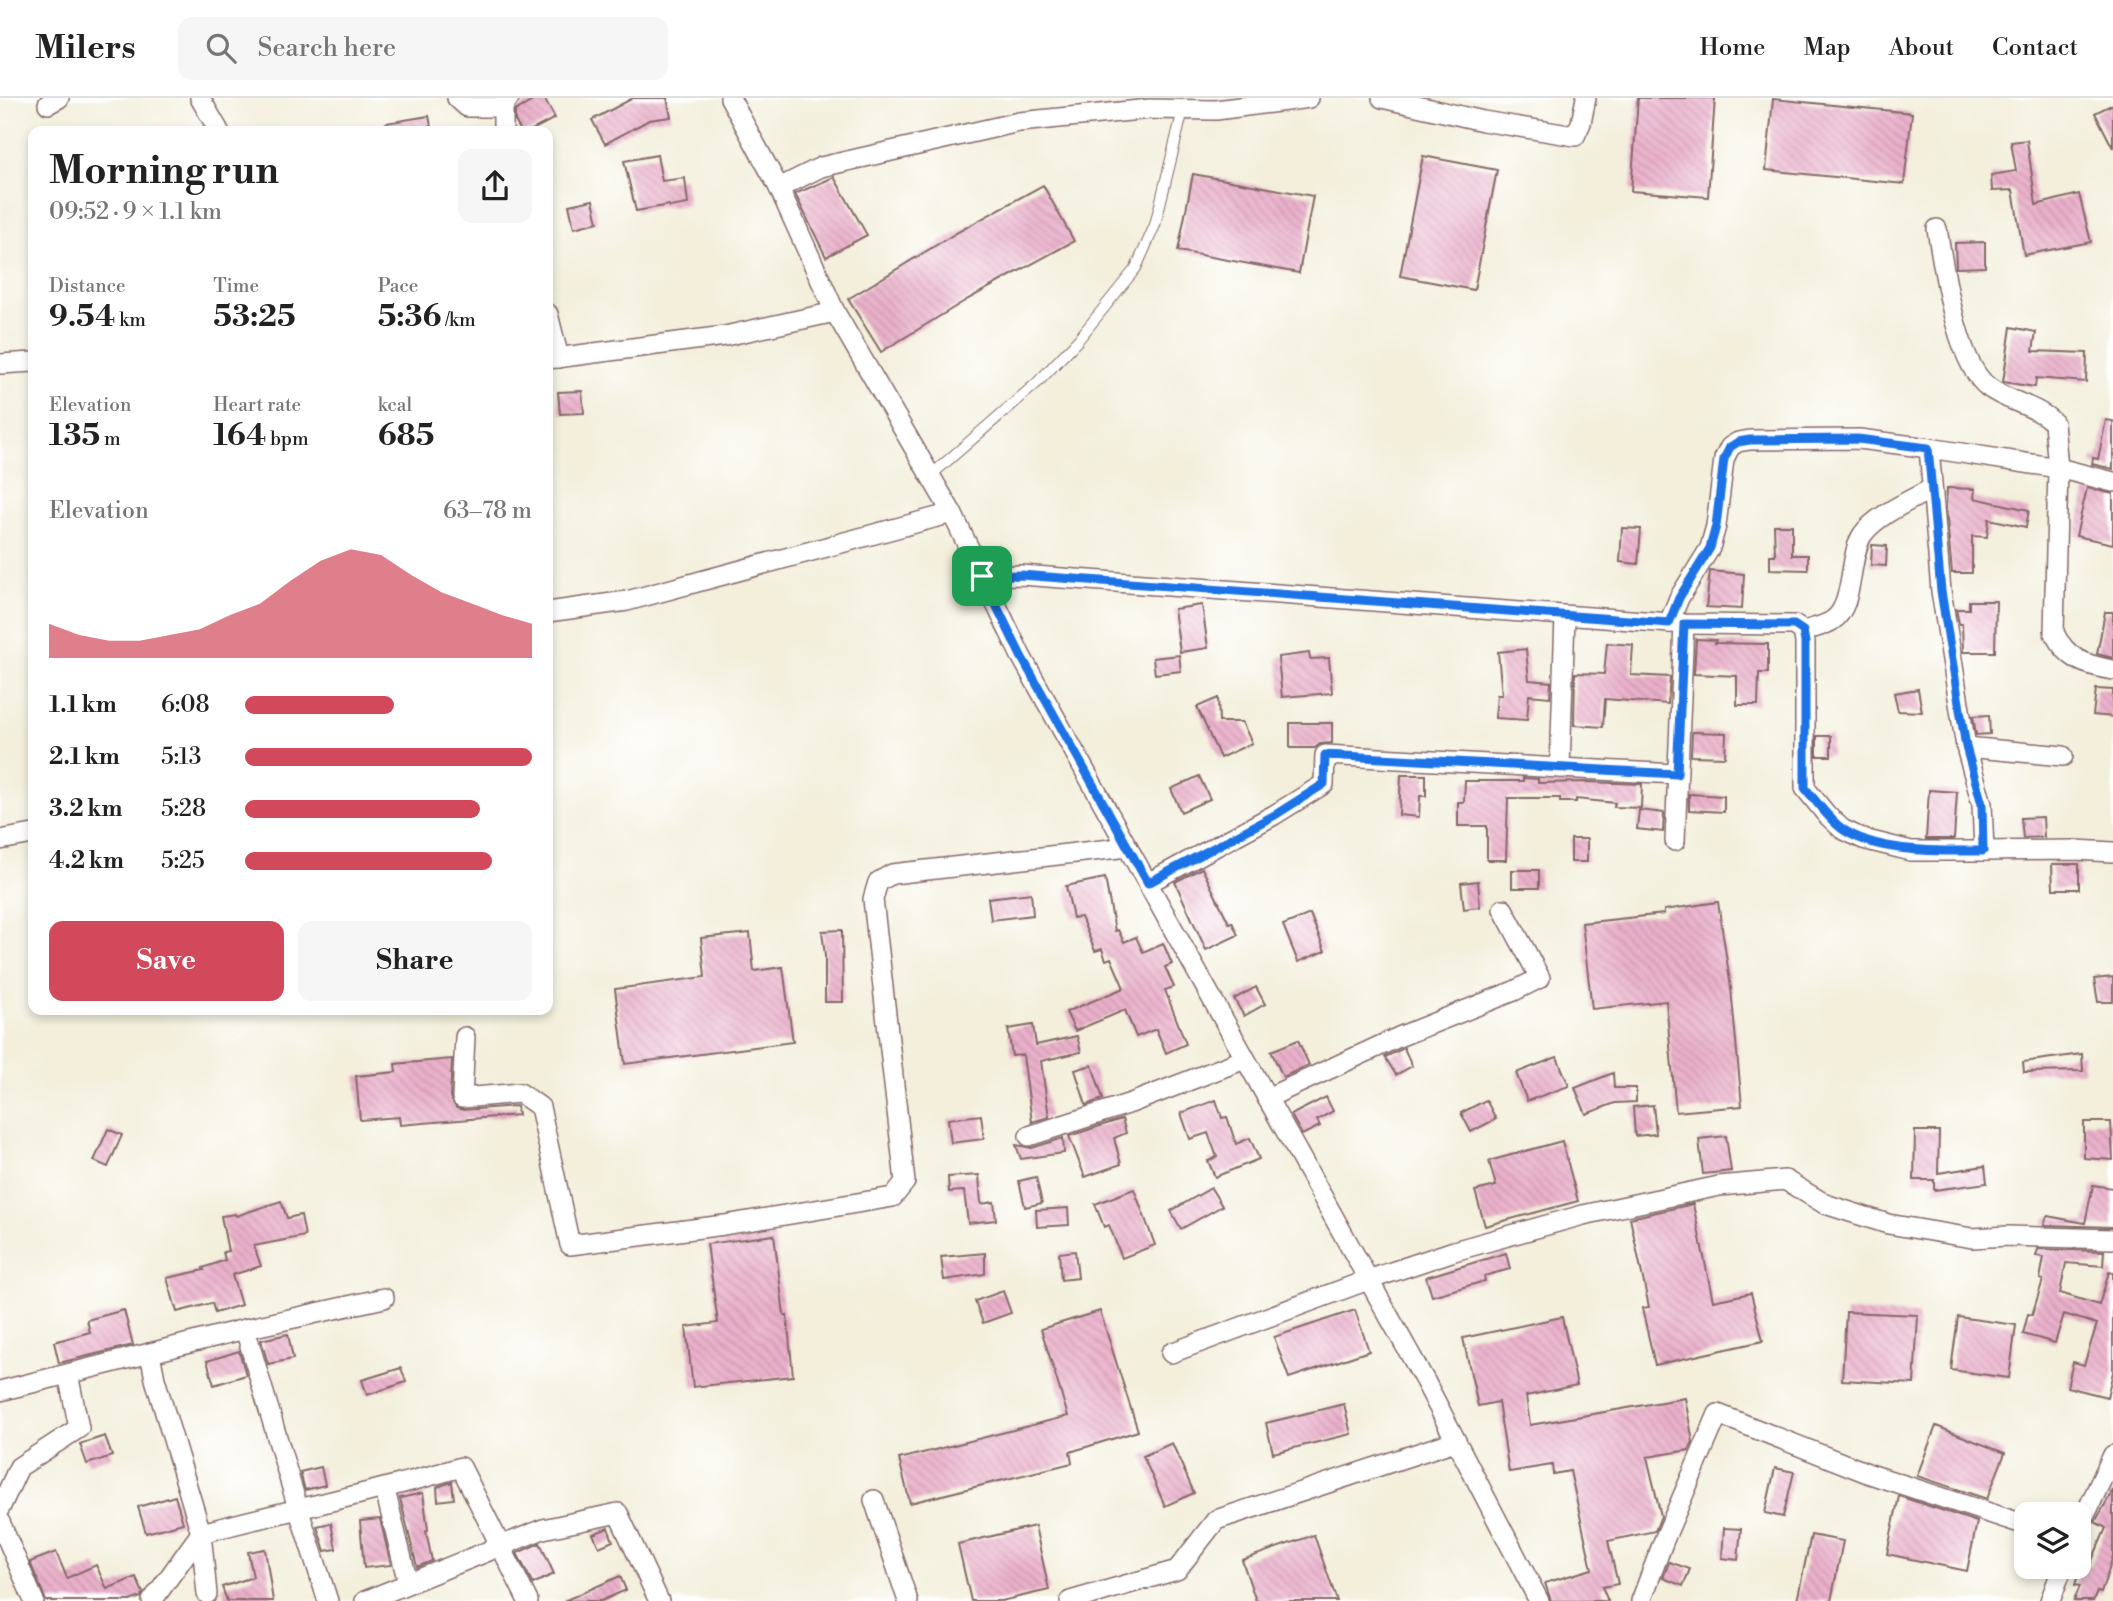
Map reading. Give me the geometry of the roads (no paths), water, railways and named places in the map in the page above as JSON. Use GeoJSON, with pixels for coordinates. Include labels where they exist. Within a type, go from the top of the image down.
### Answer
{"type":"FeatureCollection","features":[{"type":"Feature","properties":{"kind":"street"},"geometry":{"type":"LineString","coordinates":[[200,98],[216,126]]}},
{"type":"Feature","properties":{"kind":"street"},"geometry":{"type":"LineString","coordinates":[[457,98],[467,107],[506,103],[503,126]]}},
{"type":"Feature","properties":{"kind":"street"},"geometry":{"type":"LineString","coordinates":[[730,98],[779,188],[835,312],[952,513],[1021,656],[1368,1280],[1539,1601]]}},
{"type":"Feature","properties":{"kind":"street"},"geometry":{"type":"LineString","coordinates":[[779,188],[821,167],[1019,122],[1150,109],[1216,110],[1309,98]]}},
{"type":"Feature","properties":{"kind":"street"},"geometry":{"type":"LineString","coordinates":[[1382,98],[1483,121],[1575,136],[1581,123],[1586,98]]}},
{"type":"Feature","properties":{"kind":"street"},"geometry":{"type":"LineString","coordinates":[[1937,229],[1950,299],[1964,349],[1973,368],[1986,386],[2046,415],[2054,423],[2058,468],[2054,633],[2061,647],[2087,666],[2113,670]]}},
{"type":"Feature","properties":{"kind":"street"},"geometry":{"type":"LineString","coordinates":[[554,358],[725,336],[835,312]]}},
{"type":"Feature","properties":{"kind":"street"},"geometry":{"type":"LineString","coordinates":[[0,364],[28,362]]}},
{"type":"Feature","properties":{"kind":"street"},"geometry":{"type":"LineString","coordinates":[[1675,841],[1676,623],[1685,588],[1710,548],[1716,526],[1724,459],[1730,447],[1738,442],[1858,439],[2058,468],[2113,482]]}},
{"type":"Feature","properties":{"kind":"street"},"geometry":{"type":"LineString","coordinates":[[1928,448],[1941,591],[1966,747],[1982,804],[1983,851]]}},
{"type":"Feature","properties":{"kind":"street"},"geometry":{"type":"LineString","coordinates":[[1803,631],[1836,619],[1844,607],[1856,549],[1863,534],[1875,522],[1931,489]]}},
{"type":"Feature","properties":{"kind":"street"},"geometry":{"type":"LineString","coordinates":[[553,611],[626,601],[952,513]]}},
{"type":"Feature","properties":{"kind":"street"},"geometry":{"type":"LineString","coordinates":[[982,576],[1021,575],[1676,623],[1794,625],[1803,631],[1805,642],[1805,788],[1842,829],[1863,839],[1911,851],[2113,852]]}},
{"type":"Feature","properties":{"kind":"street"},"geometry":{"type":"LineString","coordinates":[[1560,768],[1565,616]]}},
{"type":"Feature","properties":{"kind":"street"},"geometry":{"type":"LineString","coordinates":[[1966,747],[2063,756]]}},
{"type":"Feature","properties":{"kind":"street"},"geometry":{"type":"LineString","coordinates":[[1148,883],[1275,815],[1324,784],[1325,755],[1677,774]]}},
{"type":"Feature","properties":{"kind":"street"},"geometry":{"type":"LineString","coordinates":[[0,840],[28,835]]}},
{"type":"Feature","properties":{"kind":"street"},"geometry":{"type":"LineString","coordinates":[[465,1037],[462,1098],[520,1093],[540,1107],[570,1245],[724,1225],[893,1197],[905,1182],[904,1156],[873,899],[878,882],[892,874],[1128,847]]}},
{"type":"Feature","properties":{"kind":"street"},"geometry":{"type":"LineString","coordinates":[[1266,1098],[1401,1036],[1540,978],[1503,909]]}},
{"type":"Feature","properties":{"kind":"street"},"geometry":{"type":"LineString","coordinates":[[1029,1136],[1131,1103],[1245,1059]]}},
{"type":"Feature","properties":{"kind":"street"},"geometry":{"type":"LineString","coordinates":[[1171,1353],[1454,1251],[1583,1215],[1719,1186],[1785,1180],[1825,1204],[1888,1224],[1972,1238],[2008,1236],[2113,1239]]}},
{"type":"Feature","properties":{"kind":"street"},"geometry":{"type":"LineString","coordinates":[[0,1391],[245,1329],[384,1298]]}},
{"type":"Feature","properties":{"kind":"street"},"geometry":{"type":"LineString","coordinates":[[245,1329],[328,1601]]}},
{"type":"Feature","properties":{"kind":"street"},"geometry":{"type":"LineString","coordinates":[[150,1353],[201,1533],[207,1594]]}},
{"type":"Feature","properties":{"kind":"street"},"geometry":{"type":"LineString","coordinates":[[0,1508],[19,1467],[79,1428],[68,1374]]}},
{"type":"Feature","properties":{"kind":"street"},"geometry":{"type":"LineString","coordinates":[[1641,1601],[1718,1414],[1870,1474],[2014,1521]]}},
{"type":"Feature","properties":{"kind":"street"},"geometry":{"type":"LineString","coordinates":[[1070,1601],[1177,1570],[1216,1520],[1455,1441]]}},
{"type":"Feature","properties":{"kind":"street"},"geometry":{"type":"LineString","coordinates":[[2091,1502],[2113,1455]]}},
{"type":"Feature","properties":{"kind":"street"},"geometry":{"type":"LineString","coordinates":[[152,1601],[201,1533],[298,1508],[385,1490],[461,1467],[528,1601]]}},
{"type":"Feature","properties":{"kind":"street"},"geometry":{"type":"LineString","coordinates":[[385,1490],[408,1583]]}},
{"type":"Feature","properties":{"kind":"street"},"geometry":{"type":"LineString","coordinates":[[874,1500],[908,1601]]}},
{"type":"Feature","properties":{"kind":"street"},"geometry":{"type":"LineString","coordinates":[[365,1601],[544,1529],[618,1513],[659,1601]]}},
{"type":"Feature","properties":{"kind":"street"},"geometry":{"type":"LineString","coordinates":[[0,1522],[34,1601]]}},
{"type":"Feature","properties":{"kind":"street"},"geometry":{"type":"LineString","coordinates":[[2050,1601],[2058,1579]]}},
{"type":"Feature","properties":{"kind":"lane"},"geometry":{"type":"LineString","coordinates":[[930,477],[1038,382],[1078,340],[1136,268],[1155,225],[1182,110]]}}]}
